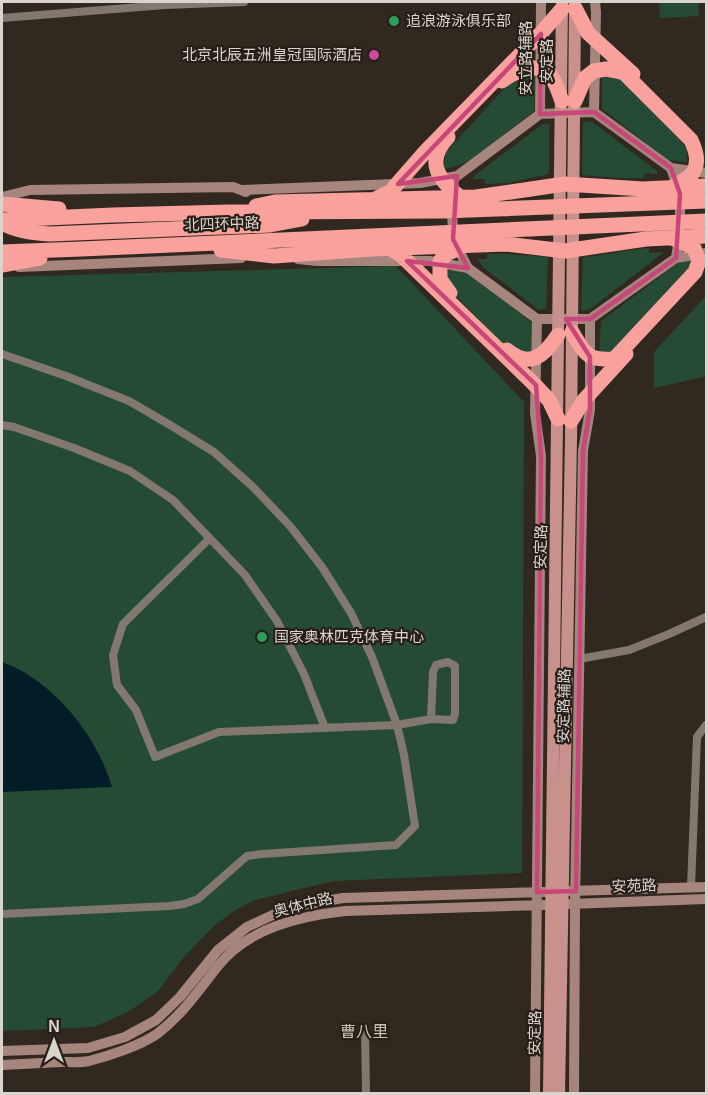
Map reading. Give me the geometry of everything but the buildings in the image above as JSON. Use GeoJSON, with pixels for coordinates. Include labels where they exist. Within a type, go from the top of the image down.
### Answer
{"type":"FeatureCollection","features":[{"type":"Feature","properties":{"kind":"highway"},"geometry":{"type":"LineString","coordinates":[[375,200],[390,192],[425,152],[569,5],[588,33],[657,96],[706,149]]}},
{"type":"Feature","properties":{"kind":"highway"},"geometry":{"type":"LineString","coordinates":[[673,187],[691,174],[696,164],[697,153],[691,140],[624,74],[606,69],[594,71],[585,78],[568,101],[546,71],[535,68],[509,75],[496,85],[439,146],[436,165],[438,176],[447,187],[467,202],[565,184],[643,189],[706,186]]}},
{"type":"Feature","properties":{"kind":"highway"},"geometry":{"type":"LineString","coordinates":[[229,212],[274,201],[667,203],[706,201]]}},
{"type":"Feature","properties":{"kind":"highway","name":"北四环中路"},"geometry":{"type":"LineString","coordinates":[[2,221],[229,212],[443,211],[467,202]]}},
{"type":"Feature","properties":{"kind":"highway"},"geometry":{"type":"LineString","coordinates":[[2,204],[113,215]]}},
{"type":"Feature","properties":{"kind":"highway"},"geometry":{"type":"LineString","coordinates":[[2,221],[9,227],[50,234],[270,225],[339,212]]}},
{"type":"Feature","properties":{"kind":"highway"},"geometry":{"type":"LineString","coordinates":[[668,230],[682,242],[694,248],[699,261],[695,272],[614,359],[592,359],[565,333],[539,357],[527,360],[516,358],[493,339],[447,290],[440,279],[440,261],[448,253],[470,241],[565,251],[646,239],[689,221],[706,221]]}},
{"type":"Feature","properties":{"kind":"highway"},"geometry":{"type":"LineString","coordinates":[[176,244],[274,256],[392,249],[470,241],[668,230],[706,236]]}},
{"type":"Feature","properties":{"kind":"highway","name":"北四环中路"},"geometry":{"type":"LineString","coordinates":[[2,252],[445,233],[470,241]]}},
{"type":"Feature","properties":{"kind":"highway"},"geometry":{"type":"LineString","coordinates":[[2,267],[81,249]]}},
{"type":"Feature","properties":{"kind":"highway"},"geometry":{"type":"LineString","coordinates":[[392,249],[532,381],[564,420],[706,270]]}},
{"type":"Feature","properties":{"kind":"main road","name":"安定路"},"geometry":{"type":"LineString","coordinates":[[559,1094],[557,439],[564,420],[569,5]]}},
{"type":"Feature","properties":{"kind":"main road","name":"安定路"},"geometry":{"type":"LineString","coordinates":[[549,1094],[571,439],[564,420]]}},
{"type":"Feature","properties":{"kind":"street"},"geometry":{"type":"LineString","coordinates":[[2,18],[165,3],[244,2]]}},
{"type":"Feature","properties":{"kind":"street","name":"安立路辅路"},"geometry":{"type":"LineString","coordinates":[[540,114],[541,2]]}},
{"type":"Feature","properties":{"kind":"street"},"geometry":{"type":"LineString","coordinates":[[594,112],[595,2]]}},
{"type":"Feature","properties":{"kind":"street"},"geometry":{"type":"LineString","coordinates":[[242,190],[420,183],[457,176],[540,114],[594,112],[671,168],[706,173]]}},
{"type":"Feature","properties":{"kind":"street"},"geometry":{"type":"LineString","coordinates":[[671,168],[680,194],[680,233],[676,258]]}},
{"type":"Feature","properties":{"kind":"street"},"geometry":{"type":"LineString","coordinates":[[457,176],[452,200],[453,239],[468,267],[537,319],[591,319],[676,258],[706,253]]}},
{"type":"Feature","properties":{"kind":"street","name":"北四环中路"},"geometry":{"type":"LineString","coordinates":[[2,197],[30,190],[234,187],[274,201]]}},
{"type":"Feature","properties":{"kind":"street"},"geometry":{"type":"LineString","coordinates":[[2,267],[274,256],[317,261],[430,261],[468,267]]}},
{"type":"Feature","properties":{"kind":"street","name":"安定路辅路"},"geometry":{"type":"LineString","coordinates":[[535,1094],[541,468],[535,413],[537,319]]}},
{"type":"Feature","properties":{"kind":"street","name":"安定路辅路"},"geometry":{"type":"LineString","coordinates":[[574,1094],[583,451],[590,410],[591,319]]}},
{"type":"Feature","properties":{"kind":"street"},"geometry":{"type":"LineString","coordinates":[[2,354],[129,401],[170,425],[214,452],[290,525],[322,567],[351,613],[372,657],[397,725],[404,754],[415,826],[396,845],[247,856],[198,899],[184,904],[2,914]]}},
{"type":"Feature","properties":{"kind":"street"},"geometry":{"type":"LineString","coordinates":[[2,425],[74,448],[130,471],[173,500],[245,575],[277,621],[304,674],[325,728]]}},
{"type":"Feature","properties":{"kind":"street"},"geometry":{"type":"LineString","coordinates":[[209,539],[123,624],[113,655],[117,686],[136,710],[155,757],[219,732],[397,725],[431,719],[453,720],[455,666],[448,662],[436,665],[433,672],[431,719]]}},
{"type":"Feature","properties":{"kind":"street"},"geometry":{"type":"LineString","coordinates":[[579,659],[629,650],[706,617]]}},
{"type":"Feature","properties":{"kind":"street"},"geometry":{"type":"LineString","coordinates":[[691,888],[697,737],[706,725]]}},
{"type":"Feature","properties":{"kind":"street","name":"安苑路"},"geometry":{"type":"LineString","coordinates":[[557,898],[576,891],[706,887]]}},
{"type":"Feature","properties":{"kind":"street","name":"奥体中路"},"geometry":{"type":"LineString","coordinates":[[2,1051],[88,1048],[125,1037],[156,1020],[180,997],[218,950],[247,927],[290,907],[343,898],[537,892],[557,898]]}},
{"type":"Feature","properties":{"kind":"street","name":"奥体中路"},"geometry":{"type":"LineString","coordinates":[[2,1065],[87,1061],[127,1049],[155,1035],[195,997],[220,964],[237,948],[284,922],[345,910],[538,905],[557,898]]}},
{"type":"Feature","properties":{"kind":"street","name":"安苑路"},"geometry":{"type":"LineString","coordinates":[[557,898],[575,904],[706,899]]}},
{"type":"Feature","properties":{"kind":"street","name":"安定路"},"geometry":{"type":"LineString","coordinates":[[560,1011],[575,985]]}},
{"type":"Feature","properties":{"kind":"street"},"geometry":{"type":"LineString","coordinates":[[365,1030],[366,1094]]}},
{"type":"Feature","properties":{"kind":"highlighted area"},"geometry":{"type":"Polygon","coordinates":[[[541,34],[540,114],[594,112],[671,168],[680,194],[676,258],[590,319],[566,319],[590,357],[590,410],[583,451],[576,891],[537,892],[541,456],[536,385],[407,261],[468,268],[453,239],[457,176],[398,184],[541,34]]]}},
{"type":"Feature","properties":{"kind":"green space"},"geometry":{"type":"Polygon","coordinates":[[[659,2],[698,2],[699,16],[660,18],[659,2]]]}},
{"type":"Feature","properties":{"kind":"green space"},"geometry":{"type":"Polygon","coordinates":[[[610,76],[626,85],[679,139],[687,149],[687,162],[668,160],[602,109],[602,77],[610,76]]]}},
{"type":"Feature","properties":{"kind":"green space"},"geometry":{"type":"Polygon","coordinates":[[[525,77],[535,77],[534,111],[474,158],[444,169],[446,152],[502,91],[525,77]]]}},
{"type":"Feature","properties":{"kind":"green space"},"geometry":{"type":"Polygon","coordinates":[[[591,121],[657,171],[657,174],[644,173],[644,178],[582,175],[583,122],[591,121]]]}},
{"type":"Feature","properties":{"kind":"green space"},"geometry":{"type":"Polygon","coordinates":[[[543,124],[549,124],[549,174],[508,183],[485,184],[485,179],[473,179],[474,176],[543,124]]]}},
{"type":"Feature","properties":{"kind":"green space"},"geometry":{"type":"Polygon","coordinates":[[[649,248],[649,253],[664,252],[589,310],[581,311],[583,257],[649,248]]]}},
{"type":"Feature","properties":{"kind":"green space"},"geometry":{"type":"Polygon","coordinates":[[[487,254],[548,257],[546,309],[539,310],[484,268],[477,259],[487,259],[487,254]]]}},
{"type":"Feature","properties":{"kind":"green space"},"geometry":{"type":"Polygon","coordinates":[[[693,257],[695,267],[610,353],[599,354],[601,321],[685,258],[693,257]]]}},
{"type":"Feature","properties":{"kind":"green space","name":"国家奥林匹克体育中心"},"geometry":{"type":"Polygon","coordinates":[[[396,266],[524,402],[522,873],[333,881],[255,900],[234,911],[215,925],[183,958],[158,991],[128,1012],[94,1027],[2,1031],[2,277],[396,266]]]}},
{"type":"Feature","properties":{"kind":"green space"},"geometry":{"type":"Polygon","coordinates":[[[452,268],[471,273],[532,323],[531,353],[521,355],[500,342],[461,301],[449,284],[446,273],[452,268]]]}},
{"type":"Feature","properties":{"kind":"green space"},"geometry":{"type":"Polygon","coordinates":[[[706,296],[706,376],[654,388],[654,352],[706,296]]]}},
{"type":"Feature","properties":{"kind":"water"},"geometry":{"type":"Polygon","coordinates":[[[2,662],[21,670],[39,682],[70,712],[96,748],[112,787],[2,792],[2,662]]]}},
{"type":"Feature","properties":{"kind":"place","name":"追浪游泳俱乐部"},"geometry":{"type":"Point","coordinates":[394,21]}},
{"type":"Feature","properties":{"kind":"place","name":"北京北辰五洲皇冠国际酒店"},"geometry":{"type":"Point","coordinates":[374,55]}},
{"type":"Feature","properties":{"kind":"place","name":"国家奥林匹克体育中心"},"geometry":{"type":"Point","coordinates":[262,637]}},
{"type":"Feature","properties":{"kind":"district","name":"曹八里"},"geometry":{"type":"Point","coordinates":[364,1031]}}]}
